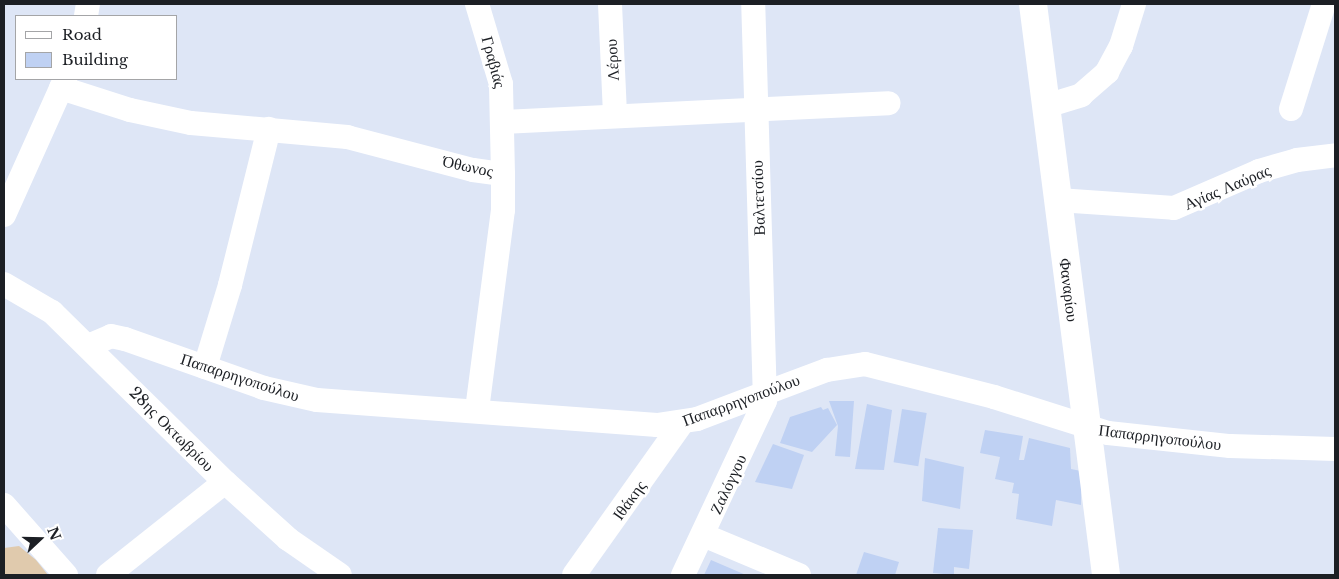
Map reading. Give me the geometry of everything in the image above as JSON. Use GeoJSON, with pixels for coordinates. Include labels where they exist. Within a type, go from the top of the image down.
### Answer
{"type":"FeatureCollection","features":[{"type":"Feature","properties":{"kind":"main road","name":"Φαναρίου"},"geometry":{"type":"LineString","coordinates":[[1033,4],[1106,575]]}},
{"type":"Feature","properties":{"kind":"street","name":"Γραβιάς"},"geometry":{"type":"LineString","coordinates":[[477,4],[501,84],[502,122]]}},
{"type":"Feature","properties":{"kind":"street","name":"Λέρου"},"geometry":{"type":"LineString","coordinates":[[610,4],[615,116]]}},
{"type":"Feature","properties":{"kind":"street","name":"Βαλτετσίου"},"geometry":{"type":"LineString","coordinates":[[752,4],[765,392]]}},
{"type":"Feature","properties":{"kind":"street"},"geometry":{"type":"LineString","coordinates":[[1046,106],[1081,95],[1107,72],[1120,46],[1134,4]]}},
{"type":"Feature","properties":{"kind":"street"},"geometry":{"type":"LineString","coordinates":[[1291,110],[1324,4]]}},
{"type":"Feature","properties":{"kind":"street"},"geometry":{"type":"LineString","coordinates":[[4,215],[63,84]]}},
{"type":"Feature","properties":{"kind":"street","name":"Όθωνος"},"geometry":{"type":"LineString","coordinates":[[63,84],[130,110],[191,123],[347,137],[473,170],[504,174],[502,122]]}},
{"type":"Feature","properties":{"kind":"street"},"geometry":{"type":"LineString","coordinates":[[502,122],[889,103]]}},
{"type":"Feature","properties":{"kind":"street"},"geometry":{"type":"LineString","coordinates":[[204,367],[230,285],[269,129]]}},
{"type":"Feature","properties":{"kind":"street","name":"Αγίας Λαύρας"},"geometry":{"type":"LineString","coordinates":[[1058,200],[1174,208],[1186,205],[1259,171],[1297,160],[1335,155]]}},
{"type":"Feature","properties":{"kind":"street"},"geometry":{"type":"LineString","coordinates":[[477,410],[503,210],[504,174]]}},
{"type":"Feature","properties":{"kind":"street","name":"28ης Οκτωβρίου"},"geometry":{"type":"LineString","coordinates":[[4,284],[52,312],[225,482],[288,539],[340,575]]}},
{"type":"Feature","properties":{"kind":"street","name":"Παπαρρηγοπούλου"},"geometry":{"type":"LineString","coordinates":[[88,346],[111,336],[264,388],[317,400],[477,410],[640,424],[682,423],[837,367],[875,366],[994,397],[1087,428],[1169,440],[1334,443]]}},
{"type":"Feature","properties":{"kind":"street","name":"Ζαλόγγου"},"geometry":{"type":"LineString","coordinates":[[683,575],[761,414],[765,392]]}},
{"type":"Feature","properties":{"kind":"street","name":"Ιθάκης"},"geometry":{"type":"LineString","coordinates":[[574,575],[682,423]]}},
{"type":"Feature","properties":{"kind":"street"},"geometry":{"type":"LineString","coordinates":[[108,575],[225,482]]}},
{"type":"Feature","properties":{"kind":"street"},"geometry":{"type":"LineString","coordinates":[[4,506],[66,575]]}},
{"type":"Feature","properties":{"kind":"street"},"geometry":{"type":"LineString","coordinates":[[703,535],[799,575]]}},
{"type":"Feature","properties":{"kind":"shaded area"},"geometry":{"type":"Polygon","coordinates":[[[19,546],[36,560],[48,575],[4,575],[4,548],[19,546]]]}},
{"type":"Feature","properties":{"kind":"building"},"geometry":{"type":"Polygon","coordinates":[[[829,401],[854,401],[850,457],[835,456],[838,426],[829,401]]]}},
{"type":"Feature","properties":{"kind":"building"},"geometry":{"type":"Polygon","coordinates":[[[867,404],[892,410],[884,470],[855,469],[867,404]]]}},
{"type":"Feature","properties":{"kind":"building"},"geometry":{"type":"Polygon","coordinates":[[[821,407],[823,410],[828,408],[837,425],[812,452],[780,443],[790,417],[821,407]]]}},
{"type":"Feature","properties":{"kind":"building"},"geometry":{"type":"Polygon","coordinates":[[[902,409],[927,413],[918,466],[894,462],[902,409]]]}},
{"type":"Feature","properties":{"kind":"building"},"geometry":{"type":"Polygon","coordinates":[[[985,430],[1023,436],[1019,460],[1024,460],[1029,438],[1070,448],[1071,469],[1081,471],[1081,505],[1056,500],[1052,526],[1016,519],[1019,494],[1012,493],[1014,483],[995,479],[1000,457],[980,453],[985,430]]]}},
{"type":"Feature","properties":{"kind":"building"},"geometry":{"type":"Polygon","coordinates":[[[773,444],[804,455],[792,489],[755,482],[773,444]]]}},
{"type":"Feature","properties":{"kind":"building"},"geometry":{"type":"Polygon","coordinates":[[[925,458],[964,467],[960,509],[922,501],[925,458]]]}},
{"type":"Feature","properties":{"kind":"building"},"geometry":{"type":"Polygon","coordinates":[[[938,528],[973,530],[969,569],[954,567],[954,575],[933,573],[938,528]]]}},
{"type":"Feature","properties":{"kind":"building"},"geometry":{"type":"Polygon","coordinates":[[[864,552],[899,562],[895,575],[856,575],[864,552]]]}},
{"type":"Feature","properties":{"kind":"building"},"geometry":{"type":"Polygon","coordinates":[[[711,560],[746,575],[704,575],[711,560]]]}}]}
